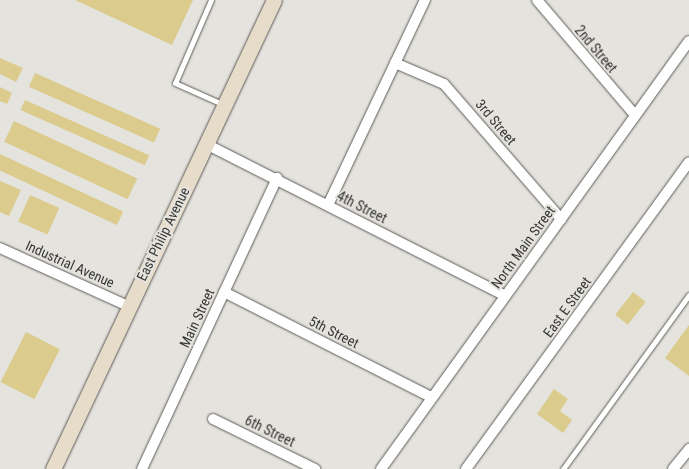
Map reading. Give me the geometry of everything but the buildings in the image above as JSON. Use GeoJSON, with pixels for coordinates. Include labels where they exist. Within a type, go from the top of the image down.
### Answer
{"type":"FeatureCollection","features":[{"type":"Feature","properties":{"kind":"main road","name":"East Philip Avenue"},"geometry":{"type":"LineString","coordinates":[[53,469],[128,306],[274,0]]}},
{"type":"Feature","properties":{"kind":"street"},"geometry":{"type":"LineString","coordinates":[[328,205],[425,0]]}},
{"type":"Feature","properties":{"kind":"street","name":"2nd Street"},"geometry":{"type":"LineString","coordinates":[[537,0],[635,115]]}},
{"type":"Feature","properties":{"kind":"street","name":"North Main Street"},"geometry":{"type":"LineString","coordinates":[[380,469],[689,42]]}},
{"type":"Feature","properties":{"kind":"street","name":"3rd Street"},"geometry":{"type":"LineString","coordinates":[[395,63],[452,92],[561,219]]}},
{"type":"Feature","properties":{"kind":"street","name":"4th Street"},"geometry":{"type":"LineString","coordinates":[[206,144],[277,178],[505,296]]}},
{"type":"Feature","properties":{"kind":"street","name":"East E Street"},"geometry":{"type":"LineString","coordinates":[[466,469],[689,162]]}},
{"type":"Feature","properties":{"kind":"street","name":"Main Street"},"geometry":{"type":"LineString","coordinates":[[142,469],[277,178]]}},
{"type":"Feature","properties":{"kind":"street","name":"Industrial Avenue"},"geometry":{"type":"LineString","coordinates":[[0,248],[128,306]]}},
{"type":"Feature","properties":{"kind":"street","name":"5th Street"},"geometry":{"type":"LineString","coordinates":[[224,292],[431,397]]}},
{"type":"Feature","properties":{"kind":"street","name":"6th Street"},"geometry":{"type":"LineString","coordinates":[[213,419],[315,469]]}},
{"type":"Feature","properties":{"kind":"street"},"geometry":{"type":"LineString","coordinates":[[673,469],[689,450]]}},
{"type":"Feature","properties":{"kind":"lane"},"geometry":{"type":"LineString","coordinates":[[210,0],[175,84],[224,106]]}},
{"type":"Feature","properties":{"kind":"lane"},"geometry":{"type":"LineString","coordinates":[[564,469],[689,295]]}}]}
